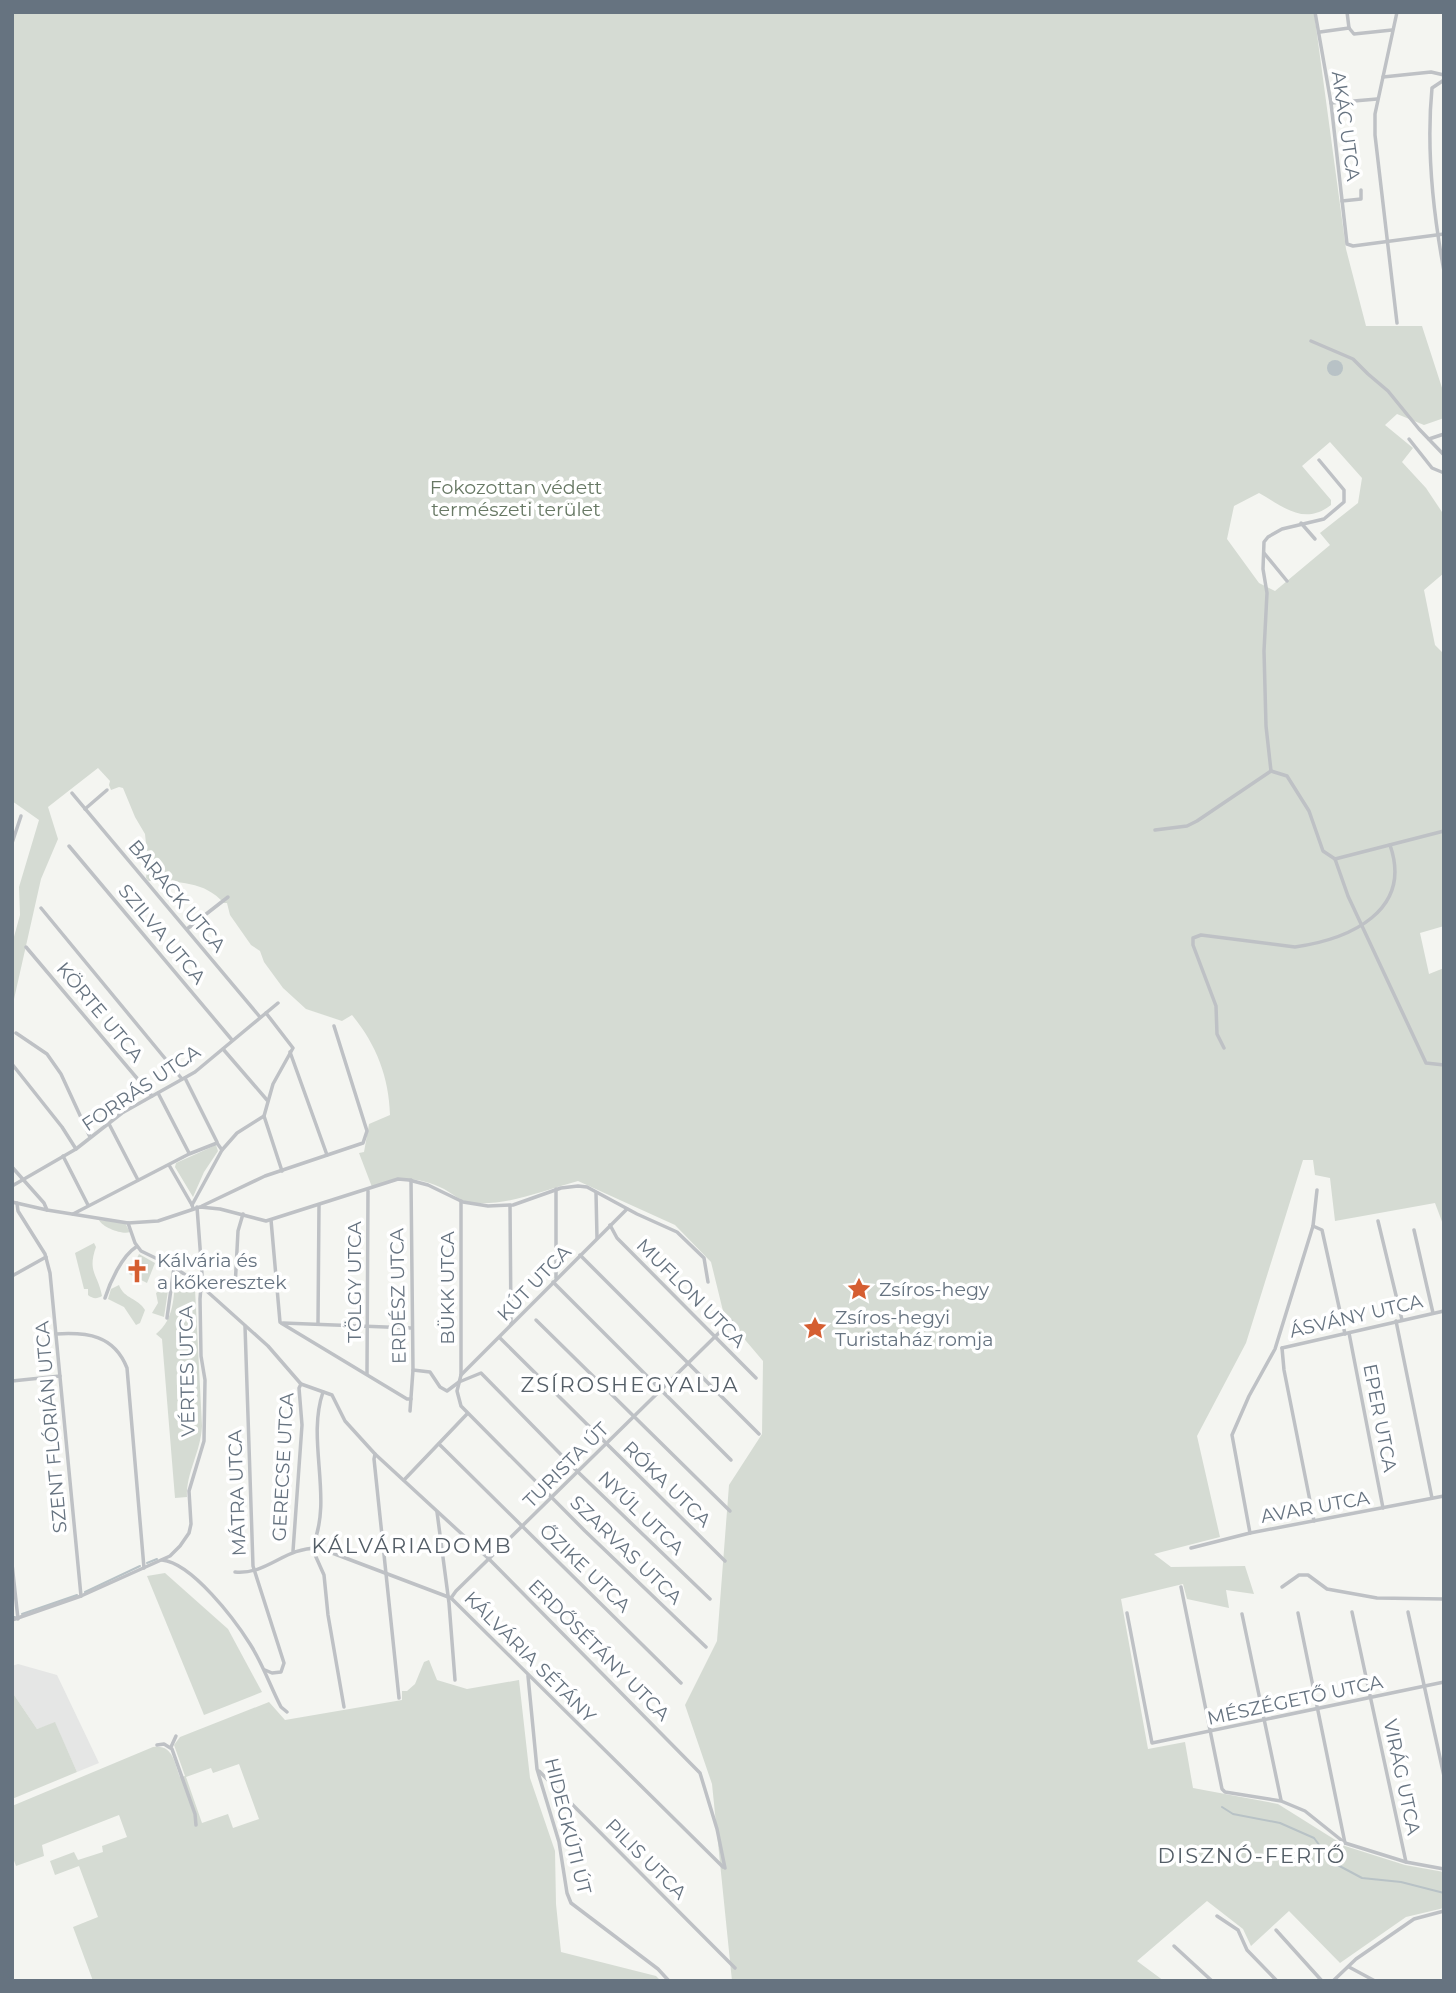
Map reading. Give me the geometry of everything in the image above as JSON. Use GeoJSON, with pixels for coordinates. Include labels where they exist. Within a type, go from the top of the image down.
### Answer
{"type":"FeatureCollection","features":[{"type":"Feature","properties":{"kind":"street","name":"AKÁC UTCA"},"geometry":{"type":"LineString","coordinates":[[1315,12],[1331,103],[1347,244],[1353,246],[1387,241]]}},
{"type":"Feature","properties":{"kind":"street"},"geometry":{"type":"LineString","coordinates":[[1347,12],[1349,28],[1354,34],[1392,30]]}},
{"type":"Feature","properties":{"kind":"street"},"geometry":{"type":"LineString","coordinates":[[1396,12],[1378,99],[1375,135],[1397,323]]}},
{"type":"Feature","properties":{"kind":"street"},"geometry":{"type":"LineString","coordinates":[[1318,33],[1349,28]]}},
{"type":"Feature","properties":{"kind":"street"},"geometry":{"type":"LineString","coordinates":[[1383,77],[1431,72],[1444,77],[1432,88],[1429,113],[1430,156],[1444,271]]}},
{"type":"Feature","properties":{"kind":"street"},"geometry":{"type":"LineString","coordinates":[[1331,103],[1378,99]]}},
{"type":"Feature","properties":{"kind":"street"},"geometry":{"type":"LineString","coordinates":[[1342,201],[1361,199],[1361,190]]}},
{"type":"Feature","properties":{"kind":"street"},"geometry":{"type":"LineString","coordinates":[[1387,241],[1441,234]]}},
{"type":"Feature","properties":{"kind":"street"},"geometry":{"type":"LineString","coordinates":[[1311,341],[1353,359],[1397,400],[1444,455]]}},
{"type":"Feature","properties":{"kind":"street"},"geometry":{"type":"LineString","coordinates":[[1429,439],[1444,434]]}},
{"type":"Feature","properties":{"kind":"street"},"geometry":{"type":"LineString","coordinates":[[1409,439],[1432,468],[1444,473]]}},
{"type":"Feature","properties":{"kind":"street"},"geometry":{"type":"LineString","coordinates":[[1271,771],[1266,726],[1264,651],[1267,593],[1262,569],[1263,551],[1268,537],[1282,529],[1324,519],[1345,500],[1344,490],[1319,460]]}},
{"type":"Feature","properties":{"kind":"street"},"geometry":{"type":"LineString","coordinates":[[1301,523],[1315,540]]}},
{"type":"Feature","properties":{"kind":"street"},"geometry":{"type":"LineString","coordinates":[[1263,551],[1287,581]]}},
{"type":"Feature","properties":{"kind":"street"},"geometry":{"type":"LineString","coordinates":[[1155,830],[1197,821],[1271,771],[1283,773],[1290,779],[1309,811],[1323,851],[1335,859],[1348,895],[1426,1063],[1444,1065]]}},
{"type":"Feature","properties":{"kind":"street"},"geometry":{"type":"LineString","coordinates":[[85,809],[107,790]]}},
{"type":"Feature","properties":{"kind":"street","name":"BARACK UTCA"},"geometry":{"type":"LineString","coordinates":[[72,793],[261,1017]]}},
{"type":"Feature","properties":{"kind":"street"},"geometry":{"type":"LineString","coordinates":[[12,843],[21,816]]}},
{"type":"Feature","properties":{"kind":"street"},"geometry":{"type":"LineString","coordinates":[[1335,859],[1444,831]]}},
{"type":"Feature","properties":{"kind":"street"},"geometry":{"type":"LineString","coordinates":[[1224,1048],[1217,1034],[1216,1006],[1193,946],[1193,938],[1200,935],[1295,947],[1310,945],[1364,926],[1381,911],[1392,890],[1395,867],[1390,845]]}},
{"type":"Feature","properties":{"kind":"street","name":"SZILVA UTCA"},"geometry":{"type":"LineString","coordinates":[[69,846],[233,1040]]}},
{"type":"Feature","properties":{"kind":"street"},"geometry":{"type":"LineString","coordinates":[[187,929],[228,897]]}},
{"type":"Feature","properties":{"kind":"street"},"geometry":{"type":"LineString","coordinates":[[41,908],[183,1079],[222,1150]]}},
{"type":"Feature","properties":{"kind":"street","name":"KÖRTE UTCA"},"geometry":{"type":"LineString","coordinates":[[26,947],[152,1096]]}},
{"type":"Feature","properties":{"kind":"street","name":"FORRÁS UTCA"},"geometry":{"type":"LineString","coordinates":[[12,1186],[76,1149],[108,1122],[183,1079],[278,1003]]}},
{"type":"Feature","properties":{"kind":"street"},"geometry":{"type":"LineString","coordinates":[[266,1013],[292,1050],[328,1156]]}},
{"type":"Feature","properties":{"kind":"street"},"geometry":{"type":"LineString","coordinates":[[14,1202],[128,1223],[158,1221],[265,1176],[360,1146],[367,1131],[334,1026]]}},
{"type":"Feature","properties":{"kind":"street"},"geometry":{"type":"LineString","coordinates":[[16,1033],[47,1054],[61,1074],[90,1138]]}},
{"type":"Feature","properties":{"kind":"street"},"geometry":{"type":"LineString","coordinates":[[223,1049],[267,1100]]}},
{"type":"Feature","properties":{"kind":"street"},"geometry":{"type":"LineString","coordinates":[[282,1171],[264,1116],[267,1100],[292,1050]]}},
{"type":"Feature","properties":{"kind":"street"},"geometry":{"type":"LineString","coordinates":[[12,1064],[76,1149]]}},
{"type":"Feature","properties":{"kind":"street"},"geometry":{"type":"LineString","coordinates":[[158,1093],[189,1154]]}},
{"type":"Feature","properties":{"kind":"street"},"geometry":{"type":"LineString","coordinates":[[195,1207],[222,1150],[237,1133],[264,1116]]}},
{"type":"Feature","properties":{"kind":"street"},"geometry":{"type":"LineString","coordinates":[[108,1122],[138,1180]]}},
{"type":"Feature","properties":{"kind":"street"},"geometry":{"type":"LineString","coordinates":[[73,1215],[189,1154],[217,1143]]}},
{"type":"Feature","properties":{"kind":"street"},"geometry":{"type":"LineString","coordinates":[[63,1156],[88,1205]]}},
{"type":"Feature","properties":{"kind":"street"},"geometry":{"type":"LineString","coordinates":[[169,1164],[195,1207]]}},
{"type":"Feature","properties":{"kind":"street"},"geometry":{"type":"LineString","coordinates":[[12,1167],[47,1210]]}},
{"type":"Feature","properties":{"kind":"street"},"geometry":{"type":"LineString","coordinates":[[195,1207],[243,1214],[261,1221],[368,1191],[390,1181],[411,1180],[439,1189],[461,1201],[488,1206],[510,1205],[556,1189],[578,1185],[678,1233],[704,1258],[708,1282]]}},
{"type":"Feature","properties":{"kind":"street","name":"ERDÉSZ UTCA"},"geometry":{"type":"LineString","coordinates":[[410,1410],[413,1370],[411,1180]]}},
{"type":"Feature","properties":{"kind":"street"},"geometry":{"type":"LineString","coordinates":[[556,1189],[554,1280],[731,1460]]}},
{"type":"Feature","properties":{"kind":"street"},"geometry":{"type":"LineString","coordinates":[[1250,1533],[1232,1435],[1249,1396],[1275,1349],[1313,1226],[1317,1190]]}},
{"type":"Feature","properties":{"kind":"street","name":"TÖLGY UTCA"},"geometry":{"type":"LineString","coordinates":[[367,1374],[368,1191]]}},
{"type":"Feature","properties":{"kind":"street"},"geometry":{"type":"LineString","coordinates":[[596,1193],[597,1238]]}},
{"type":"Feature","properties":{"kind":"street","name":"BÜKK UTCA"},"geometry":{"type":"LineString","coordinates":[[461,1201],[461,1375]]}},
{"type":"Feature","properties":{"kind":"street"},"geometry":{"type":"LineString","coordinates":[[12,1275],[46,1257],[14,1202]]}},
{"type":"Feature","properties":{"kind":"street"},"geometry":{"type":"LineString","coordinates":[[318,1324],[319,1205]]}},
{"type":"Feature","properties":{"kind":"street"},"geometry":{"type":"LineString","coordinates":[[510,1205],[511,1324]]}},
{"type":"Feature","properties":{"kind":"street","name":"VÉRTES UTCA"},"geometry":{"type":"LineString","coordinates":[[12,1620],[81,1596],[170,1556],[189,1533],[189,1490],[204,1441],[205,1380],[201,1356],[200,1285],[202,1274],[195,1207]]}},
{"type":"Feature","properties":{"kind":"street","name":"KÚT UTCA"},"geometry":{"type":"LineString","coordinates":[[461,1375],[626,1209]]}},
{"type":"Feature","properties":{"kind":"street"},"geometry":{"type":"LineString","coordinates":[[235,1288],[238,1231],[243,1214]]}},
{"type":"Feature","properties":{"kind":"street"},"geometry":{"type":"LineString","coordinates":[[271,1220],[281,1323]]}},
{"type":"Feature","properties":{"kind":"street"},"geometry":{"type":"LineString","coordinates":[[1378,1221],[1432,1498]]}},
{"type":"Feature","properties":{"kind":"street"},"geometry":{"type":"LineString","coordinates":[[128,1223],[137,1246],[200,1285],[268,1346],[301,1384],[324,1392]]}},
{"type":"Feature","properties":{"kind":"street","name":"MUFLON UTCA"},"geometry":{"type":"LineString","coordinates":[[610,1225],[617,1238],[756,1378]]}},
{"type":"Feature","properties":{"kind":"street","name":"EPER UTCA"},"geometry":{"type":"LineString","coordinates":[[1313,1226],[1322,1230],[1347,1333],[1383,1508]]}},
{"type":"Feature","properties":{"kind":"street"},"geometry":{"type":"LineString","coordinates":[[1414,1230],[1433,1313]]}},
{"type":"Feature","properties":{"kind":"street"},"geometry":{"type":"LineString","coordinates":[[104,1298],[128,1255],[137,1246]]}},
{"type":"Feature","properties":{"kind":"street"},"geometry":{"type":"LineString","coordinates":[[580,1255],[759,1434]]}},
{"type":"Feature","properties":{"kind":"street","name":"SZENT FLÓRIÁN UTCA"},"geometry":{"type":"LineString","coordinates":[[46,1257],[81,1596]]}},
{"type":"Feature","properties":{"kind":"street"},"geometry":{"type":"LineString","coordinates":[[167,1318],[174,1267]]}},
{"type":"Feature","properties":{"kind":"street","name":"ÁSVÁNY UTCA"},"geometry":{"type":"LineString","coordinates":[[1275,1349],[1444,1311]]}},
{"type":"Feature","properties":{"kind":"street"},"geometry":{"type":"LineString","coordinates":[[536,1320],[730,1511]]}},
{"type":"Feature","properties":{"kind":"street","name":"TURISTA ÚT"},"geometry":{"type":"LineString","coordinates":[[449,1598],[731,1321]]}},
{"type":"Feature","properties":{"kind":"street"},"geometry":{"type":"LineString","coordinates":[[281,1323],[412,1328]]}},
{"type":"Feature","properties":{"kind":"street"},"geometry":{"type":"LineString","coordinates":[[281,1323],[411,1399]]}},
{"type":"Feature","properties":{"kind":"street","name":"MÁTRA UTCA"},"geometry":{"type":"LineString","coordinates":[[246,1326],[254,1572],[284,1663],[281,1672],[272,1673],[265,1670]]}},
{"type":"Feature","properties":{"kind":"street"},"geometry":{"type":"LineString","coordinates":[[56,1334],[79,1333],[95,1336],[116,1350],[127,1368],[144,1567]]}},
{"type":"Feature","properties":{"kind":"street","name":"RÓKA UTCA"},"geometry":{"type":"LineString","coordinates":[[500,1338],[725,1561]]}},
{"type":"Feature","properties":{"kind":"street"},"geometry":{"type":"LineString","coordinates":[[1282,1348],[1314,1521]]}},
{"type":"Feature","properties":{"kind":"street"},"geometry":{"type":"LineString","coordinates":[[413,1370],[430,1372],[443,1391],[450,1391],[459,1382]]}},
{"type":"Feature","properties":{"kind":"street","name":"NYÚL UTCA"},"geometry":{"type":"LineString","coordinates":[[459,1382],[481,1373],[578,1472],[710,1599]]}},
{"type":"Feature","properties":{"kind":"street"},"geometry":{"type":"LineString","coordinates":[[404,1480],[467,1414],[457,1397],[461,1375]]}},
{"type":"Feature","properties":{"kind":"street"},"geometry":{"type":"LineString","coordinates":[[12,1381],[60,1376]]}},
{"type":"Feature","properties":{"kind":"street","name":"GERECSE UTCA"},"geometry":{"type":"LineString","coordinates":[[293,1551],[302,1425],[301,1384]]}},
{"type":"Feature","properties":{"kind":"street","name":"GERECSE UTCA"},"geometry":{"type":"LineString","coordinates":[[312,1548],[321,1516],[318,1420],[324,1392]]}},
{"type":"Feature","properties":{"kind":"street","name":"ERDŐSÉTÁNY UTCA"},"geometry":{"type":"LineString","coordinates":[[324,1392],[335,1398],[345,1421],[376,1454],[489,1559],[700,1773],[718,1829],[725,1868]]}},
{"type":"Feature","properties":{"kind":"street","name":"SZARVAS UTCA"},"geometry":{"type":"LineString","coordinates":[[467,1414],[706,1647]]}},
{"type":"Feature","properties":{"kind":"street","name":"ŐZIKE UTCA"},"geometry":{"type":"LineString","coordinates":[[439,1444],[681,1682]]}},
{"type":"Feature","properties":{"kind":"street"},"geometry":{"type":"LineString","coordinates":[[376,1454],[374,1459],[399,1698]]}},
{"type":"Feature","properties":{"kind":"street","name":"AVAR UTCA"},"geometry":{"type":"LineString","coordinates":[[1191,1548],[1250,1533],[1444,1496]]}},
{"type":"Feature","properties":{"kind":"street"},"geometry":{"type":"LineString","coordinates":[[436,1511],[449,1598],[454,1680]]}},
{"type":"Feature","properties":{"kind":"street"},"geometry":{"type":"LineString","coordinates":[[312,1548],[324,1575],[344,1707]]}},
{"type":"Feature","properties":{"kind":"street","name":"KÁLVÁRIA SÉTÁNY"},"geometry":{"type":"LineString","coordinates":[[235,1572],[254,1572],[293,1551],[312,1548],[329,1550],[449,1598],[725,1868]]}},
{"type":"Feature","properties":{"kind":"street"},"geometry":{"type":"LineString","coordinates":[[160,1560],[175,1563],[191,1574],[221,1605],[250,1643],[275,1696],[287,1712]]}},
{"type":"Feature","properties":{"kind":"street"},"geometry":{"type":"LineString","coordinates":[[12,1564],[18,1619]]}},
{"type":"Feature","properties":{"kind":"street"},"geometry":{"type":"LineString","coordinates":[[1282,1587],[1299,1576],[1308,1575],[1326,1589],[1377,1598],[1444,1599]]}},
{"type":"Feature","properties":{"kind":"street"},"geometry":{"type":"LineString","coordinates":[[1181,1587],[1220,1786],[1225,1793],[1281,1801],[1317,1818],[1346,1843],[1406,1862],[1444,1869]]}},
{"type":"Feature","properties":{"kind":"street","name":"VIRÁG UTCA"},"geometry":{"type":"LineString","coordinates":[[1352,1612],[1406,1862]]}},
{"type":"Feature","properties":{"kind":"street"},"geometry":{"type":"LineString","coordinates":[[1408,1612],[1444,1776]]}},
{"type":"Feature","properties":{"kind":"street","name":"MÉSZÉGETŐ UTCA"},"geometry":{"type":"LineString","coordinates":[[1127,1613],[1152,1743],[1444,1682]]}},
{"type":"Feature","properties":{"kind":"street"},"geometry":{"type":"LineString","coordinates":[[1298,1613],[1346,1843]]}},
{"type":"Feature","properties":{"kind":"street"},"geometry":{"type":"LineString","coordinates":[[1242,1614],[1281,1801]]}},
{"type":"Feature","properties":{"kind":"street","name":"HIDEGKÚTI ÚT"},"geometry":{"type":"LineString","coordinates":[[528,1674],[537,1769],[559,1842],[571,1903],[658,1969],[669,1981]]}},
{"type":"Feature","properties":{"kind":"street"},"geometry":{"type":"LineString","coordinates":[[176,1736],[172,1749],[195,1814],[196,1825]]}},
{"type":"Feature","properties":{"kind":"street"},"geometry":{"type":"LineString","coordinates":[[158,1745],[164,1744],[172,1749]]}},
{"type":"Feature","properties":{"kind":"street","name":"PILIS UTCA"},"geometry":{"type":"LineString","coordinates":[[537,1769],[735,1968]]}},
{"type":"Feature","properties":{"kind":"street"},"geometry":{"type":"LineString","coordinates":[[1333,1981],[1356,1959],[1413,1919],[1444,1911]]}},
{"type":"Feature","properties":{"kind":"street"},"geometry":{"type":"LineString","coordinates":[[1217,1916],[1238,1930],[1247,1950],[1278,1981]]}},
{"type":"Feature","properties":{"kind":"street"},"geometry":{"type":"LineString","coordinates":[[1276,1930],[1322,1981]]}},
{"type":"Feature","properties":{"kind":"street"},"geometry":{"type":"LineString","coordinates":[[1174,1946],[1212,1981]]}},
{"type":"Feature","properties":{"kind":"street"},"geometry":{"type":"LineString","coordinates":[[1349,1966],[1375,1981]]}},
{"type":"Feature","properties":{"kind":"shaded area"},"geometry":{"type":"Polygon","coordinates":[[[1332,360],[1338,360],[1343,368],[1341,374],[1332,376],[1327,371],[1327,365],[1332,360]]]}},
{"type":"Feature","properties":{"kind":"shaded area"},"geometry":{"type":"Polygon","coordinates":[[[18,1664],[57,1675],[99,1763],[77,1772],[55,1723],[37,1729],[12,1692],[12,1666],[18,1664]]]}},
{"type":"Feature","properties":{"kind":"green space","name":"Fokozottan védett természeti terület"},"geometry":{"type":"Polygon","coordinates":[[[12,12],[1314,12],[1346,249],[1366,326],[1422,326],[1444,394],[1444,418],[1424,425],[1397,414],[1385,425],[1413,448],[1402,462],[1426,488],[1444,515],[1444,573],[1424,590],[1435,645],[1444,654],[1444,926],[1420,933],[1429,974],[1444,968],[1444,1227],[1435,1203],[1335,1221],[1330,1178],[1315,1175],[1313,1160],[1303,1160],[1246,1343],[1197,1436],[1220,1537],[1154,1554],[1171,1567],[1245,1566],[1254,1594],[1226,1590],[1229,1608],[1187,1599],[1183,1584],[1121,1599],[1148,1749],[1185,1742],[1193,1788],[1278,1804],[1345,1846],[1405,1865],[1444,1872],[1444,1908],[1406,1917],[1340,1963],[1289,1911],[1251,1946],[1243,1929],[1207,1901],[1137,1961],[1164,1981],[732,1981],[712,1784],[685,1705],[717,1641],[729,1485],[762,1434],[763,1361],[724,1315],[711,1262],[675,1225],[578,1181],[513,1200],[486,1203],[465,1201],[435,1185],[417,1180],[390,1181],[372,1187],[359,1153],[364,1152],[369,1124],[390,1115],[384,1074],[368,1038],[352,1015],[342,1021],[306,1009],[283,988],[264,962],[260,951],[251,945],[230,915],[227,903],[208,890],[190,884],[149,881],[146,878],[148,862],[145,834],[123,788],[111,790],[110,781],[98,768],[48,807],[58,839],[41,879],[12,1008],[12,944],[20,915],[19,887],[39,820],[12,801],[12,12]],[[1330,442],[1302,466],[1331,500],[1331,505],[1312,514],[1303,514],[1259,493],[1234,506],[1227,539],[1259,583],[1275,591],[1330,545],[1320,533],[1358,503],[1362,478],[1330,442]]]}},
{"type":"Feature","properties":{"kind":"green space"},"geometry":{"type":"Polygon","coordinates":[[[216,1145],[218,1151],[204,1172],[193,1197],[175,1167],[176,1163],[216,1145]]]}},
{"type":"Feature","properties":{"kind":"green space"},"geometry":{"type":"Polygon","coordinates":[[[99,1220],[125,1223],[130,1232],[113,1230],[99,1220]]]}},
{"type":"Feature","properties":{"kind":"green space"},"geometry":{"type":"Polygon","coordinates":[[[94,1243],[96,1247],[93,1268],[102,1296],[98,1298],[88,1295],[88,1289],[84,1289],[75,1253],[94,1243]]]}},
{"type":"Feature","properties":{"kind":"green space"},"geometry":{"type":"Polygon","coordinates":[[[139,1254],[155,1263],[147,1283],[129,1274],[139,1254]]]}},
{"type":"Feature","properties":{"kind":"green space"},"geometry":{"type":"Polygon","coordinates":[[[178,1274],[195,1289],[202,1426],[187,1497],[175,1498],[162,1339],[156,1334],[170,1315],[178,1274]]]}},
{"type":"Feature","properties":{"kind":"green space"},"geometry":{"type":"Polygon","coordinates":[[[169,1284],[164,1317],[152,1313],[158,1303],[156,1293],[169,1284]]]}},
{"type":"Feature","properties":{"kind":"green space"},"geometry":{"type":"Polygon","coordinates":[[[119,1285],[124,1293],[145,1310],[140,1323],[136,1325],[124,1307],[108,1299],[111,1289],[119,1285]]]}},
{"type":"Feature","properties":{"kind":"green space"},"geometry":{"type":"Polygon","coordinates":[[[165,1573],[228,1629],[262,1692],[204,1715],[147,1576],[165,1573]]]}},
{"type":"Feature","properties":{"kind":"green space"},"geometry":{"type":"Polygon","coordinates":[[[429,1660],[437,1680],[467,1689],[519,1680],[530,1778],[555,1851],[556,1904],[561,1952],[656,1976],[661,1981],[93,1981],[73,1927],[98,1917],[79,1866],[55,1875],[50,1861],[74,1852],[78,1860],[103,1852],[102,1846],[127,1837],[119,1815],[42,1845],[44,1856],[16,1866],[12,1855],[12,1806],[153,1747],[169,1751],[180,1777],[185,1776],[174,1745],[180,1737],[269,1702],[285,1720],[402,1700],[402,1691],[407,1691],[415,1684],[424,1662],[429,1660]],[[239,1764],[213,1773],[211,1768],[186,1777],[202,1823],[228,1814],[233,1828],[259,1819],[239,1764]]]}},
{"type":"Feature","properties":{"kind":"green space"},"geometry":{"type":"Polygon","coordinates":[[[12,1692],[37,1729],[55,1722],[77,1772],[12,1799],[12,1692]]]}},
{"type":"Feature","properties":{"kind":"waterway"},"geometry":{"type":"LineString","coordinates":[[147,1563],[157,1559]]}},
{"type":"Feature","properties":{"kind":"waterway"},"geometry":{"type":"LineString","coordinates":[[85,1592],[140,1566]]}},
{"type":"Feature","properties":{"kind":"waterway"},"geometry":{"type":"LineString","coordinates":[[22,1614],[77,1595]]}},
{"type":"Feature","properties":{"kind":"waterway"},"geometry":{"type":"LineString","coordinates":[[1222,1807],[1233,1814],[1280,1823],[1314,1838],[1332,1862],[1362,1878],[1401,1882],[1444,1893]]}},
{"type":"Feature","properties":{"kind":"place","name":"Kálvária és a kőkeresztek"},"geometry":{"type":"Point","coordinates":[137,1271]}},
{"type":"Feature","properties":{"kind":"place","name":"Zsíros-hegy"},"geometry":{"type":"Point","coordinates":[859,1289]}},
{"type":"Feature","properties":{"kind":"place","name":"Zsíros-hegyi Turistaház romja"},"geometry":{"type":"Point","coordinates":[815,1328]}},
{"type":"Feature","properties":{"kind":"district","name":"ZSÍROSHEGYALJA"},"geometry":{"type":"Point","coordinates":[630,1384]}},
{"type":"Feature","properties":{"kind":"district","name":"KÁLVÁRIADOMB"},"geometry":{"type":"Point","coordinates":[412,1545]}},
{"type":"Feature","properties":{"kind":"district","name":"DISZNÓ-FERTŐ"},"geometry":{"type":"Point","coordinates":[1252,1855]}}]}
